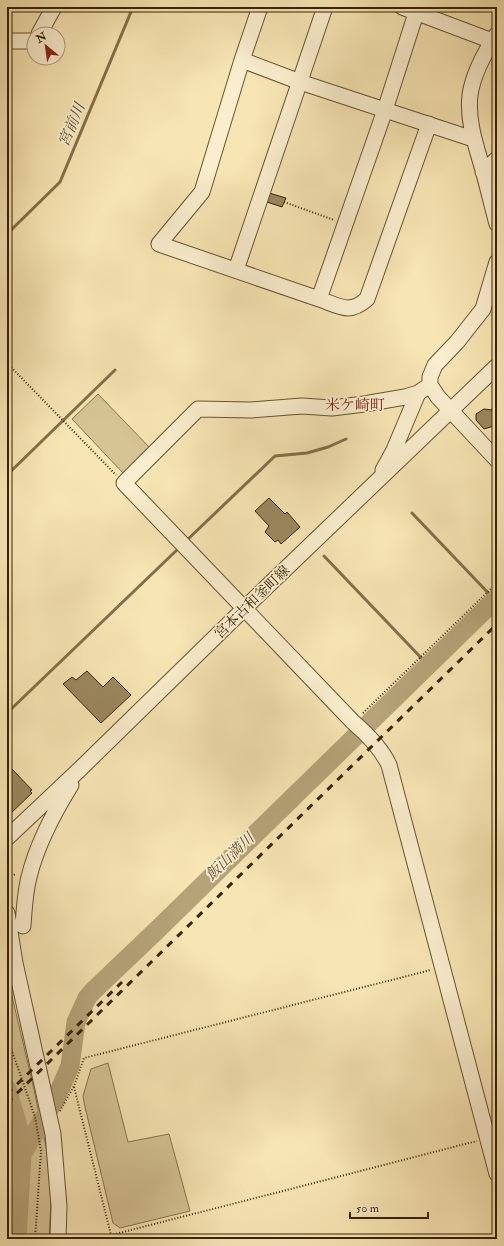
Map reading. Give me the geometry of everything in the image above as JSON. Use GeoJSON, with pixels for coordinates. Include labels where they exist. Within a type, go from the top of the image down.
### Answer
{"type":"FeatureCollection","features":[{"type":"Feature","properties":{"kind":"street"},"geometry":{"type":"LineString","coordinates":[[43,26],[54,7]]}},
{"type":"Feature","properties":{"kind":"street"},"geometry":{"type":"LineString","coordinates":[[260,7],[242,60],[202,192],[159,244],[349,309],[360,305],[367,299],[429,124]]}},
{"type":"Feature","properties":{"kind":"street"},"geometry":{"type":"LineString","coordinates":[[236,270],[325,7]]}},
{"type":"Feature","properties":{"kind":"street"},"geometry":{"type":"LineString","coordinates":[[402,7],[418,10],[495,37],[475,77],[470,94],[470,119],[473,139],[497,224]]}},
{"type":"Feature","properties":{"kind":"street"},"geometry":{"type":"LineString","coordinates":[[319,299],[418,10]]}},
{"type":"Feature","properties":{"kind":"street"},"geometry":{"type":"LineString","coordinates":[[7,41],[26,41]]}},
{"type":"Feature","properties":{"kind":"street"},"geometry":{"type":"LineString","coordinates":[[242,60],[300,82],[473,139]]}},
{"type":"Feature","properties":{"kind":"street"},"geometry":{"type":"LineString","coordinates":[[483,172],[497,159]]}},
{"type":"Feature","properties":{"kind":"street"},"geometry":{"type":"LineString","coordinates":[[373,486],[394,450],[435,364],[483,309],[497,262]]}},
{"type":"Feature","properties":{"kind":"street","name":"宮本古和釜町線"},"geometry":{"type":"LineString","coordinates":[[7,838],[451,411],[490,380],[497,366]]}},
{"type":"Feature","properties":{"kind":"street"},"geometry":{"type":"LineString","coordinates":[[497,460],[451,411],[421,393],[388,401],[332,408],[302,406],[251,410],[198,409],[124,483],[359,727],[384,755],[389,765],[497,1174]]}},
{"type":"Feature","properties":{"kind":"street"},"geometry":{"type":"LineString","coordinates":[[23,926],[28,878],[40,843],[55,811],[79,770]]}},
{"type":"Feature","properties":{"kind":"street"},"geometry":{"type":"LineString","coordinates":[[7,913],[17,971],[51,1121],[59,1206],[58,1239]]}},
{"type":"Feature","properties":{"kind":"path"},"geometry":{"type":"LineString","coordinates":[[284,202],[345,224]]}},
{"type":"Feature","properties":{"kind":"path"},"geometry":{"type":"LineString","coordinates":[[7,363],[124,483]]}},
{"type":"Feature","properties":{"kind":"path"},"geometry":{"type":"LineString","coordinates":[[359,727],[497,584]]}},
{"type":"Feature","properties":{"kind":"path"},"geometry":{"type":"LineString","coordinates":[[51,1121],[62,1108],[74,1086],[84,1058],[443,967]]}},
{"type":"Feature","properties":{"kind":"path"},"geometry":{"type":"LineString","coordinates":[[7,1029],[10,1050],[18,1065],[35,1117],[41,1151],[35,1239]]}},
{"type":"Feature","properties":{"kind":"path"},"geometry":{"type":"LineString","coordinates":[[74,1086],[112,1239]]}},
{"type":"Feature","properties":{"kind":"path"},"geometry":{"type":"LineString","coordinates":[[96,1239],[488,1138]]}},
{"type":"Feature","properties":{"kind":"shaded area"},"geometry":{"type":"Polygon","coordinates":[[[98,394],[151,449],[124,474],[72,419],[98,394]]]}},
{"type":"Feature","properties":{"kind":"shaded area"},"geometry":{"type":"Polygon","coordinates":[[[7,975],[48,1156],[51,1201],[49,1239],[7,1239],[7,975]]]}},
{"type":"Feature","properties":{"kind":"shaded area"},"geometry":{"type":"Polygon","coordinates":[[[108,1063],[128,1142],[169,1134],[190,1211],[120,1228],[113,1223],[83,1096],[91,1069],[108,1063]]]}},
{"type":"Feature","properties":{"kind":"building"},"geometry":{"type":"Polygon","coordinates":[[[269,193],[286,198],[282,207],[267,202],[269,193]]]}},
{"type":"Feature","properties":{"kind":"building"},"geometry":{"type":"Polygon","coordinates":[[[496,386],[497,423],[494,426],[484,429],[476,420],[476,414],[484,409],[492,410],[496,386]]]}},
{"type":"Feature","properties":{"kind":"building"},"geometry":{"type":"Polygon","coordinates":[[[269,498],[285,514],[287,512],[300,527],[281,544],[278,540],[275,542],[265,532],[269,526],[255,511],[269,498]]]}},
{"type":"Feature","properties":{"kind":"building"},"geometry":{"type":"Polygon","coordinates":[[[87,671],[103,687],[113,677],[131,695],[101,723],[63,684],[72,677],[76,680],[87,671]]]}},
{"type":"Feature","properties":{"kind":"building"},"geometry":{"type":"Polygon","coordinates":[[[12,769],[32,790],[30,791],[32,793],[9,815],[7,813],[7,780],[9,778],[7,775],[12,769]]]}},
{"type":"Feature","properties":{"kind":"waterway","name":"宮前川"},"geometry":{"type":"LineString","coordinates":[[7,234],[60,182],[133,7]]}},
{"type":"Feature","properties":{"kind":"waterway"},"geometry":{"type":"LineString","coordinates":[[7,475],[115,370]]}},
{"type":"Feature","properties":{"kind":"waterway"},"geometry":{"type":"LineString","coordinates":[[186,541],[275,456],[307,453],[328,447],[346,439]]}},
{"type":"Feature","properties":{"kind":"waterway"},"geometry":{"type":"LineString","coordinates":[[412,513],[495,600]]}},
{"type":"Feature","properties":{"kind":"waterway"},"geometry":{"type":"LineString","coordinates":[[7,713],[179,548]]}},
{"type":"Feature","properties":{"kind":"waterway"},"geometry":{"type":"LineString","coordinates":[[324,556],[428,665]]}},
{"type":"Feature","properties":{"kind":"waterway","name":"飯山満川"},"geometry":{"type":"LineString","coordinates":[[22,1154],[56,1098],[70,1066],[76,1022],[87,998],[497,598]]}},
{"type":"Feature","properties":{"kind":"waterway"},"geometry":{"type":"LineString","coordinates":[[7,1089],[18,1126],[22,1154],[17,1239]]}},
{"type":"Feature","properties":{"kind":"waterway"},"geometry":{"type":"LineString","coordinates":[[493,1128],[497,1120]]}},
{"type":"Feature","properties":{"kind":"railway"},"geometry":{"type":"LineString","coordinates":[[7,1103],[497,624]]}},
{"type":"Feature","properties":{"kind":"railway"},"geometry":{"type":"LineString","coordinates":[[7,1094],[122,982]]}},
{"type":"Feature","properties":{"kind":"district","name":"米ケ崎町"},"geometry":{"type":"Point","coordinates":[355,405]}}]}
